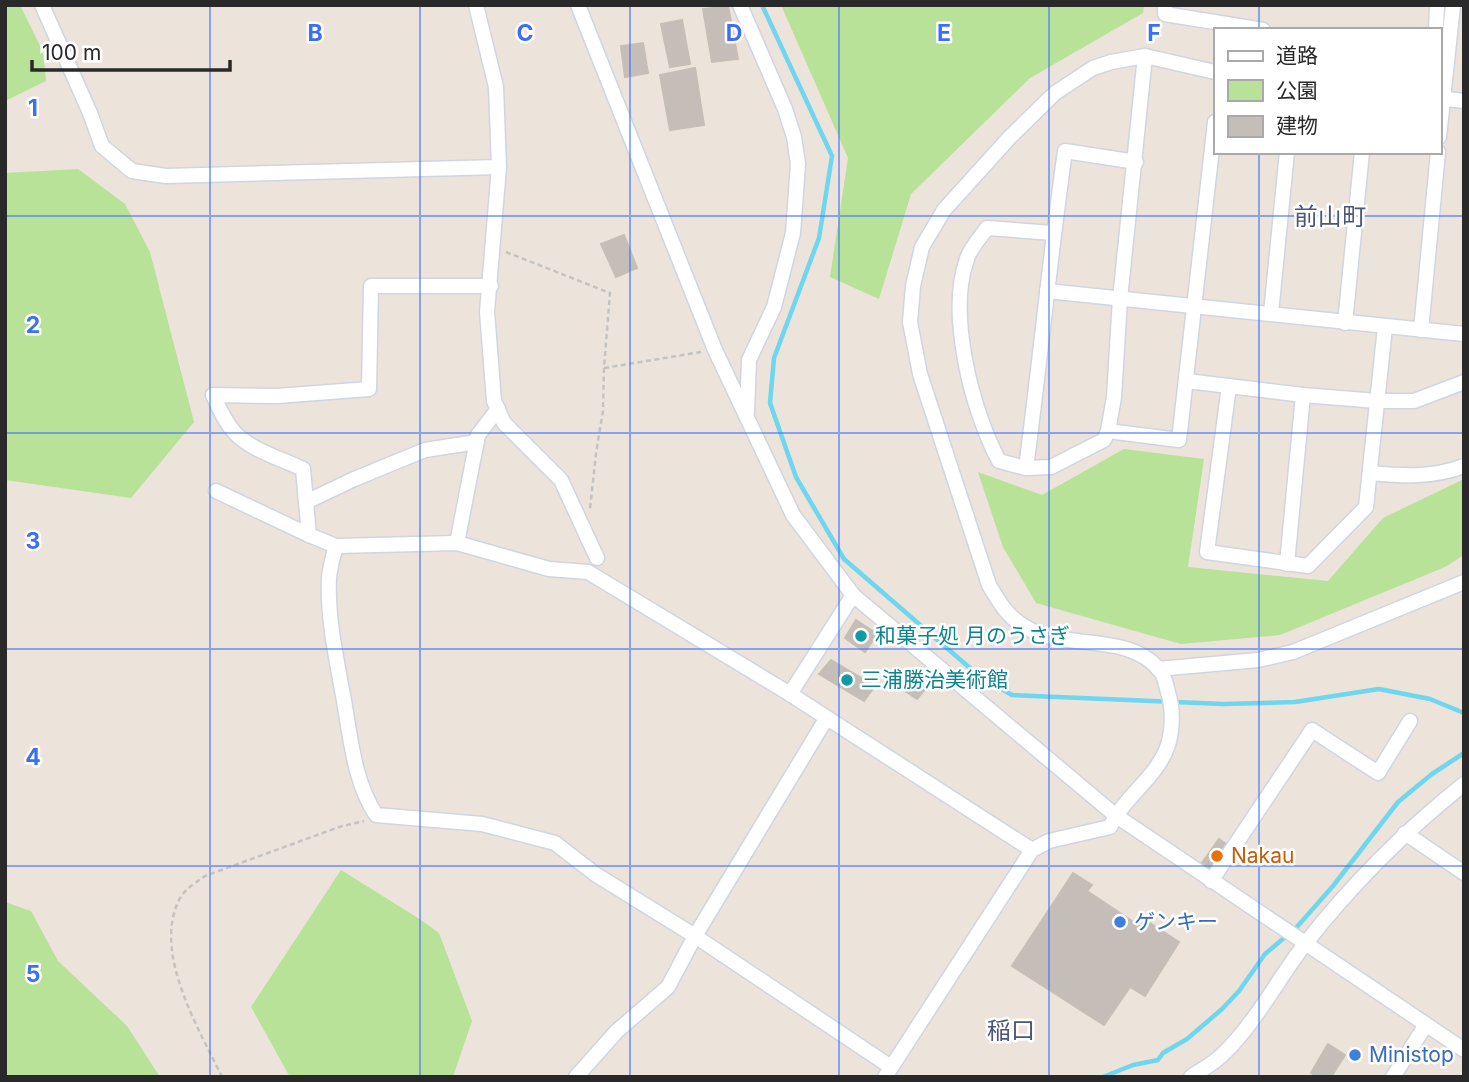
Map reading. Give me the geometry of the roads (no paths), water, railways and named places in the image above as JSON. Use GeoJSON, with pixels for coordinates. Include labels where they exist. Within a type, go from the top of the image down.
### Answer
{"type":"FeatureCollection","features":[{"type":"Feature","properties":{"kind":"street"},"geometry":{"type":"LineString","coordinates":[[42,5],[102,145],[132,171],[166,176],[499,167]]}},
{"type":"Feature","properties":{"kind":"street"},"geometry":{"type":"LineString","coordinates":[[476,5],[496,87],[499,167],[487,312],[494,401],[504,423],[561,480],[597,558]]}},
{"type":"Feature","properties":{"kind":"street"},"geometry":{"type":"LineString","coordinates":[[578,5],[715,350],[793,515],[853,595],[1115,815],[1464,1051]]}},
{"type":"Feature","properties":{"kind":"street"},"geometry":{"type":"LineString","coordinates":[[740,5],[785,109],[794,137],[798,164],[793,233],[774,307],[749,360],[747,415]]}},
{"type":"Feature","properties":{"kind":"street"},"geometry":{"type":"LineString","coordinates":[[1165,5],[1165,14],[1224,27]]}},
{"type":"Feature","properties":{"kind":"street"},"geometry":{"type":"LineString","coordinates":[[1436,28],[1437,5]]}},
{"type":"Feature","properties":{"kind":"street"},"geometry":{"type":"LineString","coordinates":[[1453,5],[1441,98],[1464,101]]}},
{"type":"Feature","properties":{"kind":"street"},"geometry":{"type":"LineString","coordinates":[[336,546],[329,576],[339,674],[356,767],[368,802],[376,815],[482,824],[555,843],[595,874],[695,936],[888,1072],[1032,850],[1049,841],[1110,827],[1115,815],[1148,779],[1161,760],[1168,745],[1172,725],[1170,698],[1160,671],[1147,659],[1129,651],[1044,636],[1026,628],[1006,612],[989,585],[920,374],[910,322],[913,286],[922,247],[944,210],[1010,137],[1055,93],[1093,68],[1145,56],[1214,72]]}},
{"type":"Feature","properties":{"kind":"street"},"geometry":{"type":"LineString","coordinates":[[1053,233],[987,228],[967,257],[958,297],[963,353],[986,437],[999,461],[1026,468],[1051,467],[1104,440],[1108,431],[1114,397],[1120,299],[1145,56]]}},
{"type":"Feature","properties":{"kind":"street"},"geometry":{"type":"LineString","coordinates":[[1108,431],[1179,440],[1214,131]]}},
{"type":"Feature","properties":{"kind":"street"},"geometry":{"type":"LineString","coordinates":[[1026,468],[1065,151],[1136,162]]}},
{"type":"Feature","properties":{"kind":"street"},"geometry":{"type":"LineString","coordinates":[[1270,313],[1287,154]]}},
{"type":"Feature","properties":{"kind":"street"},"geometry":{"type":"LineString","coordinates":[[1345,323],[1362,154]]}},
{"type":"Feature","properties":{"kind":"street"},"geometry":{"type":"LineString","coordinates":[[1421,330],[1438,154]]}},
{"type":"Feature","properties":{"kind":"street"},"geometry":{"type":"LineString","coordinates":[[309,535],[303,469],[236,435],[224,419],[213,395],[277,396],[369,389],[371,286],[491,286]]}},
{"type":"Feature","properties":{"kind":"street"},"geometry":{"type":"LineString","coordinates":[[1047,291],[1464,334]]}},
{"type":"Feature","properties":{"kind":"street"},"geometry":{"type":"LineString","coordinates":[[1229,386],[1207,552],[1308,566],[1366,507],[1385,327]]}},
{"type":"Feature","properties":{"kind":"street"},"geometry":{"type":"LineString","coordinates":[[1186,381],[1377,401],[1414,401],[1464,382]]}},
{"type":"Feature","properties":{"kind":"street"},"geometry":{"type":"LineString","coordinates":[[1287,564],[1303,395]]}},
{"type":"Feature","properties":{"kind":"street"},"geometry":{"type":"LineString","coordinates":[[457,543],[478,435],[498,409]]}},
{"type":"Feature","properties":{"kind":"street"},"geometry":{"type":"LineString","coordinates":[[306,502],[425,450],[477,442]]}},
{"type":"Feature","properties":{"kind":"street"},"geometry":{"type":"LineString","coordinates":[[1370,473],[1429,476],[1464,466]]}},
{"type":"Feature","properties":{"kind":"street"},"geometry":{"type":"LineString","coordinates":[[216,491],[336,546],[457,543],[549,569],[588,572],[790,694],[1032,850]]}},
{"type":"Feature","properties":{"kind":"street"},"geometry":{"type":"LineString","coordinates":[[1160,671],[1258,660],[1293,652],[1464,582]]}},
{"type":"Feature","properties":{"kind":"street"},"geometry":{"type":"LineString","coordinates":[[790,694],[853,595]]}},
{"type":"Feature","properties":{"kind":"street"},"geometry":{"type":"LineString","coordinates":[[576,1077],[617,1031],[668,987],[695,936],[826,719]]}},
{"type":"Feature","properties":{"kind":"street"},"geometry":{"type":"LineString","coordinates":[[1211,881],[1312,730],[1378,774],[1410,721]]}},
{"type":"Feature","properties":{"kind":"street"},"geometry":{"type":"LineString","coordinates":[[1191,1077],[1221,1056],[1248,1027],[1305,944],[1364,875],[1405,833],[1462,788]]}},
{"type":"Feature","properties":{"kind":"street"},"geometry":{"type":"LineString","coordinates":[[1405,833],[1464,873]]}},
{"type":"Feature","properties":{"kind":"street"},"geometry":{"type":"LineString","coordinates":[[1393,1077],[1425,1026]]}},
{"type":"Feature","properties":{"kind":"waterway"},"geometry":{"type":"LineString","coordinates":[[762,5],[832,156],[819,238],[774,358],[770,403],[796,477],[844,559],[978,675],[1012,695],[1223,704],[1295,702],[1379,689],[1430,699],[1464,713]]}},
{"type":"Feature","properties":{"kind":"waterway"},"geometry":{"type":"LineString","coordinates":[[1103,1077],[1133,1065],[1158,1060],[1163,1053],[1187,1039],[1222,1009],[1239,991],[1265,954],[1296,928],[1333,886],[1398,802],[1432,774],[1464,753]]}},
{"type":"Feature","properties":{"kind":"place","name":"和菓子処 月のうさぎ"},"geometry":{"type":"Point","coordinates":[861,636]}},
{"type":"Feature","properties":{"kind":"place","name":"三浦勝治美術館"},"geometry":{"type":"Point","coordinates":[847,680]}},
{"type":"Feature","properties":{"kind":"place","name":"Nakau"},"geometry":{"type":"Point","coordinates":[1217,856]}},
{"type":"Feature","properties":{"kind":"place","name":"ゲンキー"},"geometry":{"type":"Point","coordinates":[1120,922]}},
{"type":"Feature","properties":{"kind":"place","name":"Ministop"},"geometry":{"type":"Point","coordinates":[1355,1055]}},
{"type":"Feature","properties":{"kind":"district","name":"前山町"},"geometry":{"type":"Point","coordinates":[1330,217]}},
{"type":"Feature","properties":{"kind":"district","name":"稲口"},"geometry":{"type":"Point","coordinates":[1011,1031]}}]}
